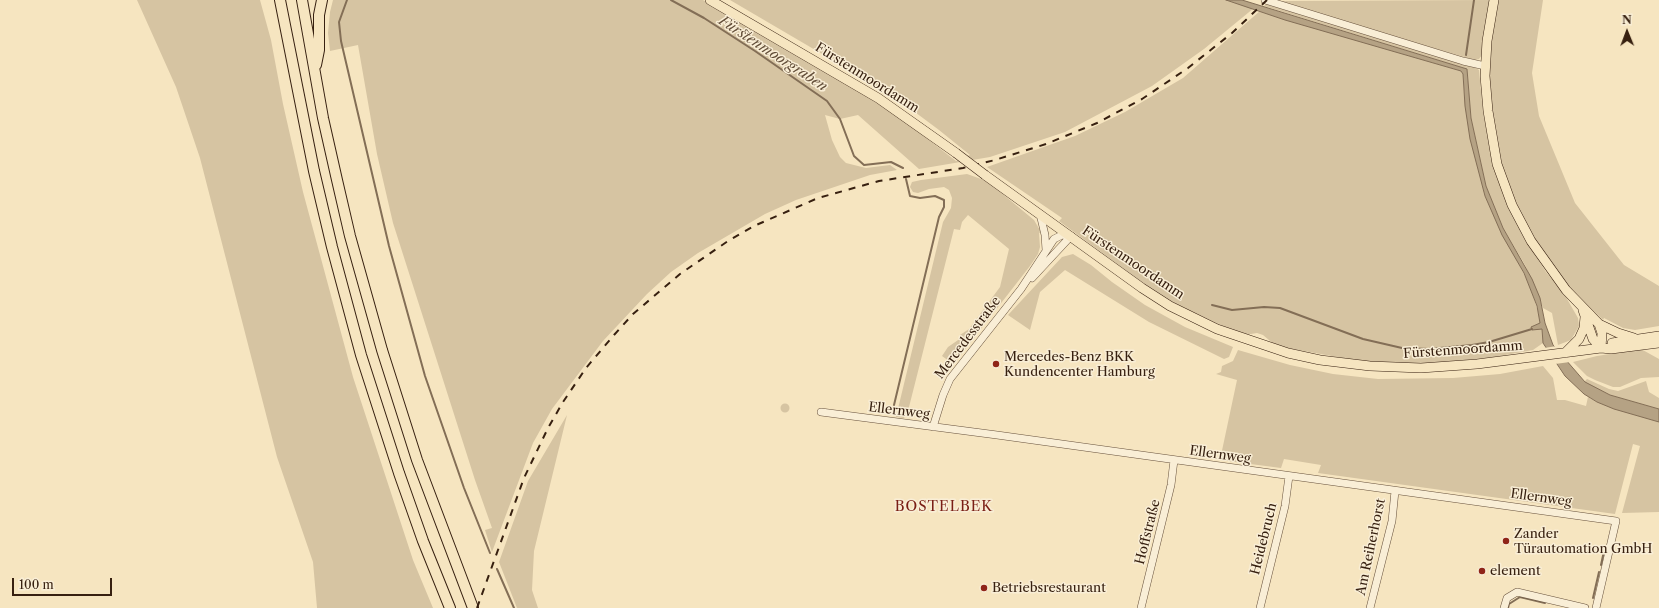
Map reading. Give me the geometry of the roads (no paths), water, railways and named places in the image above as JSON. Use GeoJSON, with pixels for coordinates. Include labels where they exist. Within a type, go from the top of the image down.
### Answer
{"type":"FeatureCollection","features":[{"type":"Feature","properties":{"kind":"highway"},"geometry":{"type":"LineString","coordinates":[[273,0],[282,12]]}},
{"type":"Feature","properties":{"kind":"highway"},"geometry":{"type":"LineString","coordinates":[[280,0],[314,171],[332,247],[362,355],[399,474],[423,541],[450,608]]}},
{"type":"Feature","properties":{"kind":"highway"},"geometry":{"type":"LineString","coordinates":[[302,0],[323,118],[350,236],[382,350],[416,460],[472,607]]}},
{"type":"Feature","properties":{"kind":"highway"},"geometry":{"type":"LineString","coordinates":[[315,71],[318,50],[319,15],[322,0]]}},
{"type":"Feature","properties":{"kind":"main road","name":"Fürstenmoordamm"},"geometry":{"type":"LineString","coordinates":[[710,0],[872,95],[1142,288],[1170,306],[1225,332],[1288,353],[1345,363],[1421,368],[1477,364],[1537,357],[1565,352],[1579,347],[1611,349],[1659,342]]}},
{"type":"Feature","properties":{"kind":"main road"},"geometry":{"type":"LineString","coordinates":[[1494,0],[1489,20],[1485,66],[1488,111],[1497,164],[1512,205],[1531,241],[1549,268],[1584,312],[1599,324],[1618,333],[1639,339]]}},
{"type":"Feature","properties":{"kind":"main road"},"geometry":{"type":"LineString","coordinates":[[1579,347],[1584,328],[1584,312]]}},
{"type":"Feature","properties":{"kind":"main road"},"geometry":{"type":"LineString","coordinates":[[1584,312],[1593,339],[1602,348]]}},
{"type":"Feature","properties":{"kind":"main road"},"geometry":{"type":"LineString","coordinates":[[1599,324],[1602,333],[1602,348]]}},
{"type":"Feature","properties":{"kind":"main road","name":"Fürstenmoordamm"},"geometry":{"type":"LineString","coordinates":[[1602,348],[1611,343],[1659,336]]}},
{"type":"Feature","properties":{"kind":"street"},"geometry":{"type":"LineString","coordinates":[[1265,0],[1463,61],[1485,66]]}},
{"type":"Feature","properties":{"kind":"street"},"geometry":{"type":"LineString","coordinates":[[1040,214],[1045,235],[1046,250]]}},
{"type":"Feature","properties":{"kind":"street","name":"Mercedesstraße"},"geometry":{"type":"LineString","coordinates":[[1021,289],[1056,237],[1070,236]]}},
{"type":"Feature","properties":{"kind":"street","name":"Mercedesstraße"},"geometry":{"type":"LineString","coordinates":[[934,427],[943,395],[950,379],[1021,289],[1070,236]]}},
{"type":"Feature","properties":{"kind":"street","name":"Ellernweg"},"geometry":{"type":"LineString","coordinates":[[821,412],[1616,521],[1596,608]]}},
{"type":"Feature","properties":{"kind":"street","name":"Hoffstraße"},"geometry":{"type":"LineString","coordinates":[[1141,608],[1171,486],[1174,460]]}},
{"type":"Feature","properties":{"kind":"street","name":"Heidebruch"},"geometry":{"type":"LineString","coordinates":[[1260,608],[1285,506],[1289,476]]}},
{"type":"Feature","properties":{"kind":"street","name":"Am Reiherhorst"},"geometry":{"type":"LineString","coordinates":[[1370,608],[1392,521],[1395,491]]}},
{"type":"Feature","properties":{"kind":"street"},"geometry":{"type":"LineString","coordinates":[[1504,608],[1507,598],[1517,592],[1558,605],[1585,608]]}},
{"type":"Feature","properties":{"kind":"waterway"},"geometry":{"type":"LineString","coordinates":[[347,0],[339,22],[341,41],[389,246],[425,376],[464,488],[490,553]]}},
{"type":"Feature","properties":{"kind":"waterway","name":"Fürstenmoorgraben"},"geometry":{"type":"LineString","coordinates":[[671,0],[704,18],[755,51],[827,101],[840,119],[854,156],[864,165],[891,162],[903,168]]}},
{"type":"Feature","properties":{"kind":"waterway"},"geometry":{"type":"LineString","coordinates":[[1466,55],[1474,0]]}},
{"type":"Feature","properties":{"kind":"waterway","name":"Fürstenmoorgraben"},"geometry":{"type":"LineString","coordinates":[[894,405],[939,217],[944,207],[944,200],[935,196],[920,198],[910,196],[906,179]]}},
{"type":"Feature","properties":{"kind":"waterway"},"geometry":{"type":"LineString","coordinates":[[1212,305],[1232,310],[1264,307],[1280,308],[1363,339],[1402,348],[1429,349],[1472,345],[1489,342],[1532,329]]}},
{"type":"Feature","properties":{"kind":"waterway"},"geometry":{"type":"LineString","coordinates":[[1601,565],[1604,551]]}},
{"type":"Feature","properties":{"kind":"waterway"},"geometry":{"type":"LineString","coordinates":[[497,569],[514,608]]}},
{"type":"Feature","properties":{"kind":"waterway"},"geometry":{"type":"LineString","coordinates":[[1593,598],[1599,572]]}},
{"type":"Feature","properties":{"kind":"waterway"},"geometry":{"type":"LineString","coordinates":[[1508,608],[1509,604],[1520,597],[1545,603]]}},
{"type":"Feature","properties":{"kind":"railway"},"geometry":{"type":"LineString","coordinates":[[477,608],[524,478],[548,428],[563,402],[586,368],[633,314],[680,274],[728,241],[754,226],[818,198],[879,181],[963,168],[995,160],[1046,144],[1097,123],[1142,99],[1188,68],[1232,33],[1267,0]]}},
{"type":"Feature","properties":{"kind":"place","name":"Mercedes-Benz BKK Kundencenter Hamburg"},"geometry":{"type":"Point","coordinates":[996,364]}},
{"type":"Feature","properties":{"kind":"place","name":"Zander Türautomation GmbH"},"geometry":{"type":"Point","coordinates":[1506,541]}},
{"type":"Feature","properties":{"kind":"place","name":"element"},"geometry":{"type":"Point","coordinates":[1482,571]}},
{"type":"Feature","properties":{"kind":"place","name":"Betriebsrestaurant"},"geometry":{"type":"Point","coordinates":[984,588]}},
{"type":"Feature","properties":{"kind":"district","name":"BOSTELBEK"},"geometry":{"type":"Point","coordinates":[944,507]}}]}
